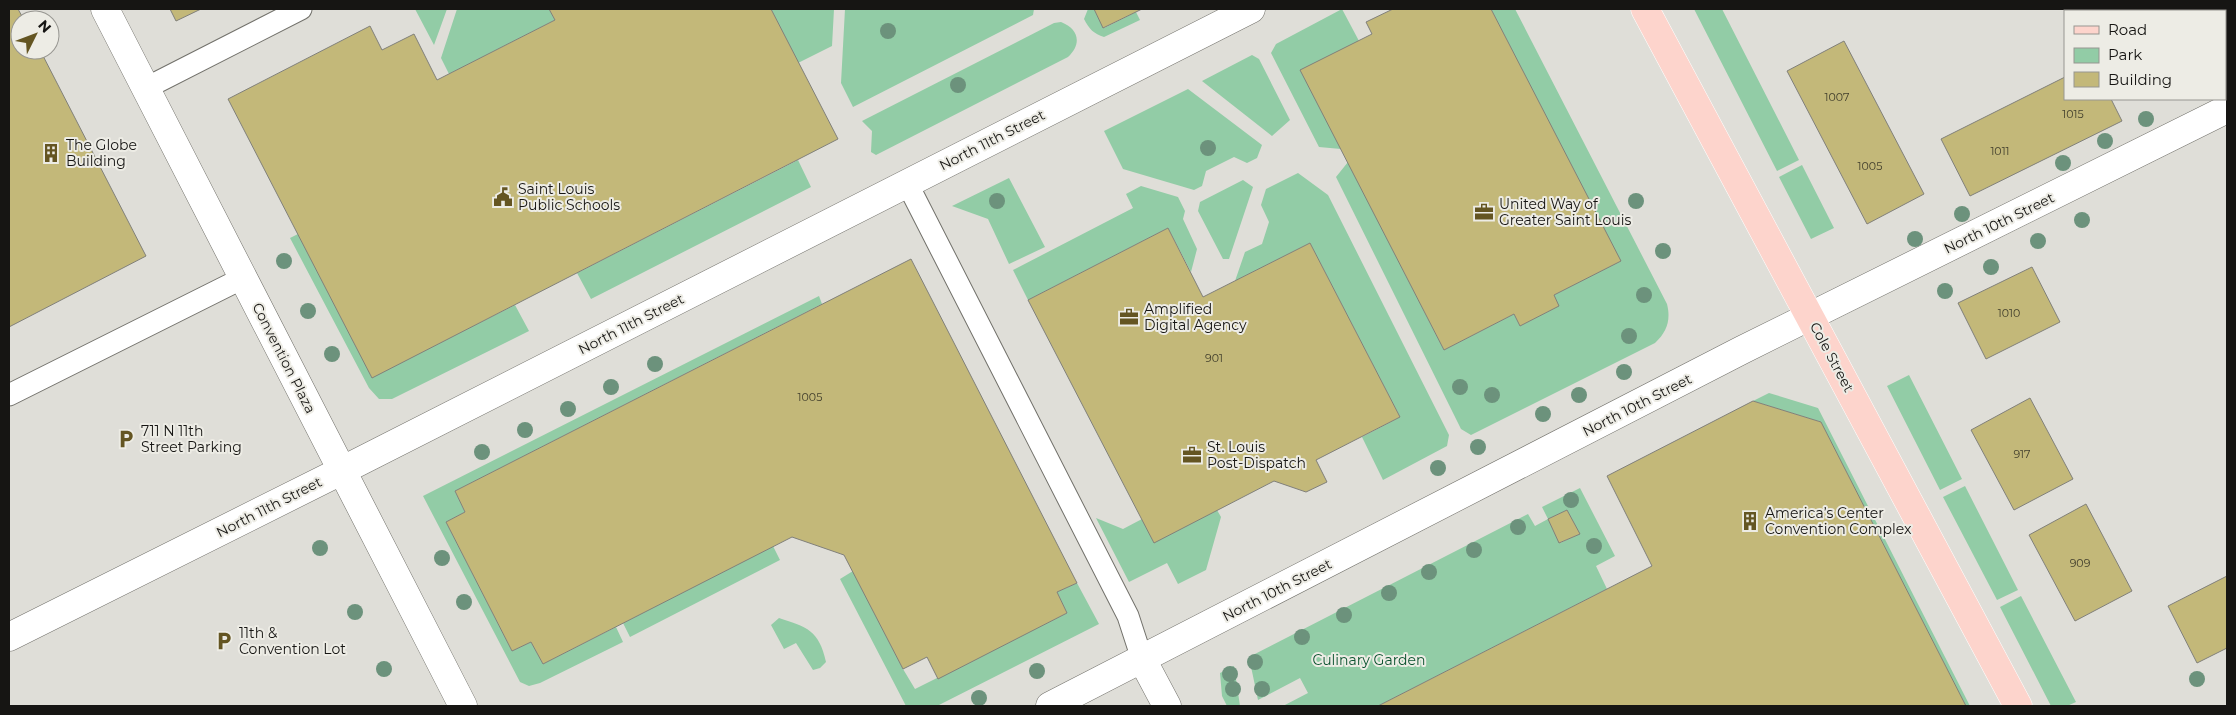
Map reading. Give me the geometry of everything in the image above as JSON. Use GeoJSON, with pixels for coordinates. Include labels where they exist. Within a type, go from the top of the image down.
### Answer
{"type":"FeatureCollection","features":[{"type":"Feature","properties":{"kind":"main road","name":"Cole Street"},"geometry":{"type":"LineString","coordinates":[[1645,9],[2018,706]]}},
{"type":"Feature","properties":{"kind":"street","name":"Convention Plaza"},"geometry":{"type":"LineString","coordinates":[[105,9],[463,706]]}},
{"type":"Feature","properties":{"kind":"street","name":"North 11th Street"},"geometry":{"type":"LineString","coordinates":[[9,637],[341,471],[1251,9]]}},
{"type":"Feature","properties":{"kind":"street","name":"North 10th Street"},"geometry":{"type":"LineString","coordinates":[[1050,706],[1810,316],[2227,109]]}},
{"type":"Feature","properties":{"kind":"street"},"geometry":{"type":"LineString","coordinates":[[1142,659],[1167,706]]}},
{"type":"Feature","properties":{"kind":"lane"},"geometry":{"type":"LineString","coordinates":[[146,88],[301,9]]}},
{"type":"Feature","properties":{"kind":"lane"},"geometry":{"type":"LineString","coordinates":[[907,183],[1128,616],[1142,659]]}},
{"type":"Feature","properties":{"kind":"lane"},"geometry":{"type":"LineString","coordinates":[[9,395],[243,278]]}},
{"type":"Feature","properties":{"kind":"green space"},"geometry":{"type":"Polygon","coordinates":[[[415,9],[447,9],[434,45],[415,9]]]}},
{"type":"Feature","properties":{"kind":"green space"},"geometry":{"type":"Polygon","coordinates":[[[457,9],[549,9],[555,20],[449,74],[441,58],[457,9]]]}},
{"type":"Feature","properties":{"kind":"green space"},"geometry":{"type":"Polygon","coordinates":[[[771,9],[834,9],[832,46],[798,63],[771,9]]]}},
{"type":"Feature","properties":{"kind":"green space"},"geometry":{"type":"Polygon","coordinates":[[[845,9],[1034,9],[1033,15],[853,107],[841,83],[845,9]]]}},
{"type":"Feature","properties":{"kind":"green space"},"geometry":{"type":"Polygon","coordinates":[[[1088,9],[1094,9],[1104,28],[1136,12],[1140,20],[1104,37],[1095,33],[1086,23],[1084,19],[1088,9]]]}},
{"type":"Feature","properties":{"kind":"green space"},"geometry":{"type":"Polygon","coordinates":[[[1342,9],[1359,41],[1341,149],[1319,147],[1271,53],[1276,44],[1342,9]]]}},
{"type":"Feature","properties":{"kind":"green space"},"geometry":{"type":"Polygon","coordinates":[[[1491,9],[1515,9],[1667,304],[1668,320],[1665,330],[1655,343],[1471,435],[1461,429],[1336,177],[1348,162],[1444,350],[1514,314],[1520,326],[1558,306],[1554,295],[1620,261],[1491,9]]]}},
{"type":"Feature","properties":{"kind":"green space"},"geometry":{"type":"Polygon","coordinates":[[[1694,9],[1722,9],[1799,160],[1777,171],[1694,9]]]}},
{"type":"Feature","properties":{"kind":"green space"},"geometry":{"type":"Polygon","coordinates":[[[1061,22],[1072,29],[1077,42],[1068,57],[876,155],[871,152],[872,131],[862,121],[1054,23],[1061,22]]]}},
{"type":"Feature","properties":{"kind":"green space"},"geometry":{"type":"Polygon","coordinates":[[[1252,55],[1259,59],[1290,120],[1272,136],[1202,81],[1252,55]]]}},
{"type":"Feature","properties":{"kind":"green space"},"geometry":{"type":"Polygon","coordinates":[[[1188,89],[1262,145],[1257,158],[1247,163],[1234,157],[1206,171],[1202,186],[1194,190],[1123,169],[1104,131],[1188,89]]]}},
{"type":"Feature","properties":{"kind":"green space"},"geometry":{"type":"Polygon","coordinates":[[[798,160],[811,187],[591,299],[577,273],[798,160]]]}},
{"type":"Feature","properties":{"kind":"green space"},"geometry":{"type":"Polygon","coordinates":[[[1802,165],[1834,228],[1811,239],[1779,177],[1802,165]]]}},
{"type":"Feature","properties":{"kind":"green space"},"geometry":{"type":"Polygon","coordinates":[[[1298,173],[1328,195],[1449,435],[1447,446],[1383,480],[1362,437],[1400,417],[1310,243],[1235,281],[1245,252],[1262,244],[1269,222],[1261,205],[1266,189],[1298,173]]]}},
{"type":"Feature","properties":{"kind":"green space"},"geometry":{"type":"Polygon","coordinates":[[[1009,178],[1045,247],[1009,264],[988,219],[952,206],[1009,178]]]}},
{"type":"Feature","properties":{"kind":"green space"},"geometry":{"type":"Polygon","coordinates":[[[1243,180],[1253,187],[1229,259],[1223,259],[1198,211],[1200,202],[1243,180]]]}},
{"type":"Feature","properties":{"kind":"green space"},"geometry":{"type":"Polygon","coordinates":[[[1141,186],[1178,197],[1185,211],[1183,219],[1197,249],[1191,272],[1168,228],[1028,300],[1013,270],[1133,208],[1126,194],[1141,186]]]}},
{"type":"Feature","properties":{"kind":"green space"},"geometry":{"type":"Polygon","coordinates":[[[298,234],[372,377],[515,305],[529,331],[392,399],[379,399],[369,388],[290,238],[298,234]]]}},
{"type":"Feature","properties":{"kind":"green space"},"geometry":{"type":"Polygon","coordinates":[[[819,296],[822,304],[455,491],[465,512],[446,522],[512,651],[531,642],[543,664],[616,627],[623,642],[540,683],[529,686],[520,682],[423,496],[819,296]]]}},
{"type":"Feature","properties":{"kind":"green space"},"geometry":{"type":"Polygon","coordinates":[[[1909,375],[1962,479],[1940,490],[1887,386],[1909,375]]]}},
{"type":"Feature","properties":{"kind":"green space"},"geometry":{"type":"Polygon","coordinates":[[[1769,393],[1818,408],[1970,706],[1966,706],[1821,422],[1753,401],[1769,393]]]}},
{"type":"Feature","properties":{"kind":"green space"},"geometry":{"type":"Polygon","coordinates":[[[1965,486],[2018,590],[1997,600],[1943,497],[1965,486]]]}},
{"type":"Feature","properties":{"kind":"green space","name":"Culinary Garden"},"geometry":{"type":"Polygon","coordinates":[[[1580,488],[1615,556],[1596,566],[1607,589],[1378,706],[1283,706],[1308,693],[1300,678],[1258,700],[1249,657],[1528,514],[1535,526],[1548,519],[1542,507],[1580,488]],[[1567,510],[1548,519],[1560,543],[1579,534],[1567,510]]]}},
{"type":"Feature","properties":{"kind":"green space"},"geometry":{"type":"Polygon","coordinates":[[[1217,510],[1221,517],[1206,570],[1178,584],[1167,563],[1129,582],[1096,518],[1123,529],[1142,519],[1154,542],[1217,510]]]}},
{"type":"Feature","properties":{"kind":"green space"},"geometry":{"type":"Polygon","coordinates":[[[773,546],[780,560],[630,637],[623,623],[773,546]]]}},
{"type":"Feature","properties":{"kind":"green space"},"geometry":{"type":"Polygon","coordinates":[[[853,571],[915,689],[1067,613],[1057,592],[1077,583],[1099,624],[937,706],[906,706],[840,579],[853,571]]]}},
{"type":"Feature","properties":{"kind":"green space"},"geometry":{"type":"Polygon","coordinates":[[[2021,596],[2076,702],[2067,706],[2051,706],[2000,607],[2021,596]]]}},
{"type":"Feature","properties":{"kind":"green space"},"geometry":{"type":"Polygon","coordinates":[[[779,618],[804,627],[815,636],[820,643],[826,662],[820,668],[813,670],[796,643],[784,649],[771,625],[779,618]]]}},
{"type":"Feature","properties":{"kind":"green space"},"geometry":{"type":"Polygon","coordinates":[[[1234,666],[1240,706],[1227,706],[1222,696],[1220,673],[1234,666]]]}},
{"type":"Feature","properties":{"kind":"building","name":"The Globe Building"},"geometry":{"type":"Polygon","coordinates":[[[9,9],[18,9],[10,10],[10,60],[45,60],[146,256],[9,327],[9,9]]]}},
{"type":"Feature","properties":{"kind":"building"},"geometry":{"type":"Polygon","coordinates":[[[170,9],[201,9],[176,21],[170,9]]]}},
{"type":"Feature","properties":{"kind":"building","name":"Saint Louis Public Schools"},"geometry":{"type":"Polygon","coordinates":[[[549,9],[771,9],[838,139],[372,378],[228,99],[370,26],[382,50],[414,34],[437,80],[555,20],[549,9]]]}},
{"type":"Feature","properties":{"kind":"building"},"geometry":{"type":"Polygon","coordinates":[[[1094,9],[1142,9],[1103,28],[1094,9]]]}},
{"type":"Feature","properties":{"kind":"building","name":"United Way of Greater Saint Louis"},"geometry":{"type":"Polygon","coordinates":[[[1393,9],[1491,9],[1621,261],[1554,295],[1559,306],[1520,326],[1514,314],[1444,350],[1300,70],[1372,34],[1366,22],[1393,9]]]}},
{"type":"Feature","properties":{"kind":"building"},"geometry":{"type":"Polygon","coordinates":[[[2107,9],[2178,10],[2108,10],[2107,9]]]}},
{"type":"Feature","properties":{"kind":"building"},"geometry":{"type":"Polygon","coordinates":[[[1844,41],[1924,194],[1867,224],[1787,71],[1844,41]]]}},
{"type":"Feature","properties":{"kind":"building"},"geometry":{"type":"Polygon","coordinates":[[[2064,78],[2064,100],[2112,100],[2122,121],[1970,196],[1941,139],[2064,78]]]}},
{"type":"Feature","properties":{"kind":"building"},"geometry":{"type":"Polygon","coordinates":[[[1168,228],[1203,297],[1310,243],[1400,417],[1316,460],[1327,482],[1306,492],[1274,481],[1154,543],[1028,300],[1168,228]]]}},
{"type":"Feature","properties":{"kind":"building"},"geometry":{"type":"Polygon","coordinates":[[[911,259],[1077,583],[1057,592],[1067,613],[938,679],[927,657],[903,669],[844,555],[792,537],[543,664],[531,642],[512,651],[446,522],[465,512],[455,491],[911,259]]]}},
{"type":"Feature","properties":{"kind":"building"},"geometry":{"type":"Polygon","coordinates":[[[2032,267],[2060,322],[1986,359],[1958,303],[2032,267]]]}},
{"type":"Feature","properties":{"kind":"building"},"geometry":{"type":"Polygon","coordinates":[[[2030,398],[2073,479],[2014,510],[1971,430],[2030,398]]]}},
{"type":"Feature","properties":{"kind":"building","name":"America’s Center Convention Complex"},"geometry":{"type":"Polygon","coordinates":[[[1753,401],[1821,422],[1966,706],[1378,706],[1652,566],[1607,476],[1753,401]]]}},
{"type":"Feature","properties":{"kind":"building"},"geometry":{"type":"Polygon","coordinates":[[[2086,504],[2132,591],[2075,621],[2029,535],[2086,504]]]}},
{"type":"Feature","properties":{"kind":"building"},"geometry":{"type":"Polygon","coordinates":[[[1567,510],[1580,534],[1559,543],[1548,519],[1567,510]]]}},
{"type":"Feature","properties":{"kind":"building"},"geometry":{"type":"Polygon","coordinates":[[[2227,576],[2227,648],[2197,663],[2168,606],[2227,576]]]}},
{"type":"Feature","properties":{"kind":"place","name":"The Globe Building"},"geometry":{"type":"Point","coordinates":[51,153]}},
{"type":"Feature","properties":{"kind":"place","name":"Saint Louis Public Schools"},"geometry":{"type":"Point","coordinates":[503,197]}},
{"type":"Feature","properties":{"kind":"place","name":"United Way of Greater Saint Louis"},"geometry":{"type":"Point","coordinates":[1484,212]}},
{"type":"Feature","properties":{"kind":"place","name":"Amplified Digital Agency"},"geometry":{"type":"Point","coordinates":[1129,317]}},
{"type":"Feature","properties":{"kind":"place","name":"711 N 11th Street Parking"},"geometry":{"type":"Point","coordinates":[126,439]}},
{"type":"Feature","properties":{"kind":"place","name":"St. Louis Post-Dispatch"},"geometry":{"type":"Point","coordinates":[1192,455]}},
{"type":"Feature","properties":{"kind":"place","name":"America’s Center Convention Complex"},"geometry":{"type":"Point","coordinates":[1750,521]}},
{"type":"Feature","properties":{"kind":"place","name":"11th & Convention Lot"},"geometry":{"type":"Point","coordinates":[224,641]}}]}
